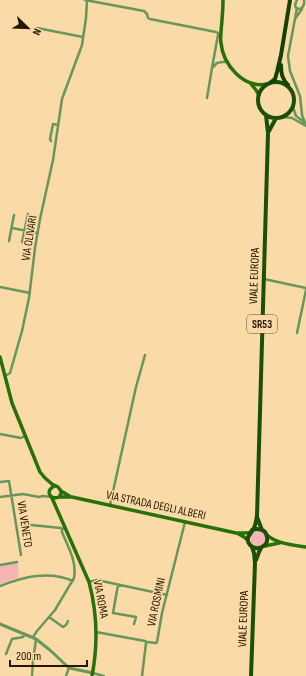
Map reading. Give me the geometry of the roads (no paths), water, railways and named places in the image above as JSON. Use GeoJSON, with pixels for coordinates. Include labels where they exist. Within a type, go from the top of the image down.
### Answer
{"type":"FeatureCollection","features":[{"type":"Feature","properties":{"kind":"highway"},"geometry":{"type":"LineString","coordinates":[[269,83],[275,79],[276,76],[290,0]]}},
{"type":"Feature","properties":{"kind":"highway"},"geometry":{"type":"LineString","coordinates":[[281,55],[281,75],[283,80],[288,85]]}},
{"type":"Feature","properties":{"kind":"main road"},"geometry":{"type":"LineString","coordinates":[[223,0],[221,42],[223,53],[227,62],[241,78],[250,83],[262,85],[279,81],[288,85],[294,92],[295,102],[290,112],[283,117],[276,118],[266,115]]}},
{"type":"Feature","properties":{"kind":"main road"},"geometry":{"type":"LineString","coordinates":[[250,83],[259,94],[269,83]]}},
{"type":"Feature","properties":{"kind":"main road","name":"SR53"},"geometry":{"type":"LineString","coordinates":[[259,94],[259,106],[266,115]]}},
{"type":"Feature","properties":{"kind":"main road","name":"VIALE EUROPA"},"geometry":{"type":"LineString","coordinates":[[251,676],[255,563],[253,550],[248,537],[254,528],[257,516],[268,133],[266,115]]}},
{"type":"Feature","properties":{"kind":"main road","name":"VIALE EUROPA"},"geometry":{"type":"LineString","coordinates":[[268,133],[276,118]]}},
{"type":"Feature","properties":{"kind":"main road","name":"VIA ROMA"},"geometry":{"type":"LineString","coordinates":[[0,359],[12,403],[40,472],[45,478],[61,490],[57,508]]}},
{"type":"Feature","properties":{"kind":"main road","name":"VIA ROMA"},"geometry":{"type":"LineString","coordinates":[[45,478],[50,490],[49,494],[52,497],[64,529],[89,582],[95,607],[96,642],[93,675]]}},
{"type":"Feature","properties":{"kind":"main road"},"geometry":{"type":"LineString","coordinates":[[50,490],[57,486]]}},
{"type":"Feature","properties":{"kind":"main road","name":"VIA STRADA DEGLI ALBERI"},"geometry":{"type":"LineString","coordinates":[[61,490],[72,497]]}},
{"type":"Feature","properties":{"kind":"main road"},"geometry":{"type":"LineString","coordinates":[[52,497],[55,499],[58,498]]}},
{"type":"Feature","properties":{"kind":"main road","name":"VIA STRADA DEGLI ALBERI"},"geometry":{"type":"LineString","coordinates":[[58,498],[72,497],[236,533],[247,533],[252,531]]}},
{"type":"Feature","properties":{"kind":"main road","name":"VIALE EUROPA"},"geometry":{"type":"LineString","coordinates":[[255,563],[259,552],[267,541],[267,535],[262,530],[257,516]]}},
{"type":"Feature","properties":{"kind":"main road"},"geometry":{"type":"LineString","coordinates":[[252,531],[258,529],[262,530]]}},
{"type":"Feature","properties":{"kind":"main road","name":"VIA STRADA DEGLI ALBERI"},"geometry":{"type":"LineString","coordinates":[[236,533],[248,540]]}},
{"type":"Feature","properties":{"kind":"main road"},"geometry":{"type":"LineString","coordinates":[[267,535],[271,539],[280,542],[306,547]]}},
{"type":"Feature","properties":{"kind":"main road"},"geometry":{"type":"LineString","coordinates":[[251,546],[256,548],[280,542]]}},
{"type":"Feature","properties":{"kind":"street"},"geometry":{"type":"LineString","coordinates":[[87,0],[144,11],[150,19],[218,33],[207,98]]}},
{"type":"Feature","properties":{"kind":"street","name":"VIA OLIVARI"},"geometry":{"type":"LineString","coordinates":[[4,376],[10,373],[22,331],[30,293],[38,233],[53,160],[62,99],[82,46],[87,0]]}},
{"type":"Feature","properties":{"kind":"street"},"geometry":{"type":"LineString","coordinates":[[297,0],[295,4],[297,8],[288,60],[290,71],[300,96],[302,116],[306,124]]}},
{"type":"Feature","properties":{"kind":"street"},"geometry":{"type":"LineString","coordinates":[[294,22],[302,9],[306,6],[306,2],[304,0]]}},
{"type":"Feature","properties":{"kind":"street"},"geometry":{"type":"LineString","coordinates":[[297,8],[302,9]]}},
{"type":"Feature","properties":{"kind":"street"},"geometry":{"type":"LineString","coordinates":[[37,28],[83,37]]}},
{"type":"Feature","properties":{"kind":"street"},"geometry":{"type":"LineString","coordinates":[[212,68],[217,63],[227,62]]}},
{"type":"Feature","properties":{"kind":"street"},"geometry":{"type":"LineString","coordinates":[[293,107],[296,116],[306,124]]}},
{"type":"Feature","properties":{"kind":"street"},"geometry":{"type":"LineString","coordinates":[[283,117],[292,118],[306,124]]}},
{"type":"Feature","properties":{"kind":"street"},"geometry":{"type":"LineString","coordinates":[[51,141],[50,139],[53,124],[58,125]]}},
{"type":"Feature","properties":{"kind":"street"},"geometry":{"type":"LineString","coordinates":[[9,241],[14,214]]}},
{"type":"Feature","properties":{"kind":"street"},"geometry":{"type":"LineString","coordinates":[[22,242],[28,214]]}},
{"type":"Feature","properties":{"kind":"street"},"geometry":{"type":"LineString","coordinates":[[12,228],[38,233]]}},
{"type":"Feature","properties":{"kind":"street"},"geometry":{"type":"LineString","coordinates":[[264,279],[306,289],[297,333]]}},
{"type":"Feature","properties":{"kind":"street"},"geometry":{"type":"LineString","coordinates":[[0,286],[30,293]]}},
{"type":"Feature","properties":{"kind":"street"},"geometry":{"type":"LineString","coordinates":[[110,505],[136,387],[145,356]]}},
{"type":"Feature","properties":{"kind":"street"},"geometry":{"type":"LineString","coordinates":[[0,434],[20,438],[25,436]]}},
{"type":"Feature","properties":{"kind":"street","name":"VIA VENETO"},"geometry":{"type":"LineString","coordinates":[[0,482],[9,481],[21,555]]}},
{"type":"Feature","properties":{"kind":"street"},"geometry":{"type":"LineString","coordinates":[[43,496],[50,490]]}},
{"type":"Feature","properties":{"kind":"street"},"geometry":{"type":"LineString","coordinates":[[0,498],[23,494],[39,497],[52,497]]}},
{"type":"Feature","properties":{"kind":"street","name":"VIA ROSMINI"},"geometry":{"type":"LineString","coordinates":[[142,676],[146,642],[156,644],[157,642],[166,595],[185,522]]}},
{"type":"Feature","properties":{"kind":"street"},"geometry":{"type":"LineString","coordinates":[[31,525],[64,529],[75,572],[73,581],[62,600],[35,638],[32,676]]}},
{"type":"Feature","properties":{"kind":"street"},"geometry":{"type":"LineString","coordinates":[[72,556],[77,554]]}},
{"type":"Feature","properties":{"kind":"street"},"geometry":{"type":"LineString","coordinates":[[0,564],[17,562]]}},
{"type":"Feature","properties":{"kind":"street"},"geometry":{"type":"LineString","coordinates":[[0,586],[39,575],[51,575],[73,581]]}},
{"type":"Feature","properties":{"kind":"street"},"geometry":{"type":"LineString","coordinates":[[89,582],[97,580],[166,595]]}},
{"type":"Feature","properties":{"kind":"street"},"geometry":{"type":"LineString","coordinates":[[118,585],[114,613],[136,617],[134,624]]}},
{"type":"Feature","properties":{"kind":"street"},"geometry":{"type":"LineString","coordinates":[[49,617],[63,627],[68,621]]}},
{"type":"Feature","properties":{"kind":"street"},"geometry":{"type":"LineString","coordinates":[[0,626],[35,638],[69,668],[93,675],[104,676]]}},
{"type":"Feature","properties":{"kind":"street"},"geometry":{"type":"LineString","coordinates":[[96,632],[146,642]]}},
{"type":"Feature","properties":{"kind":"street"},"geometry":{"type":"LineString","coordinates":[[6,654],[12,639],[23,637],[25,634]]}},
{"type":"Feature","properties":{"kind":"street"},"geometry":{"type":"LineString","coordinates":[[66,676],[69,668]]}}]}
